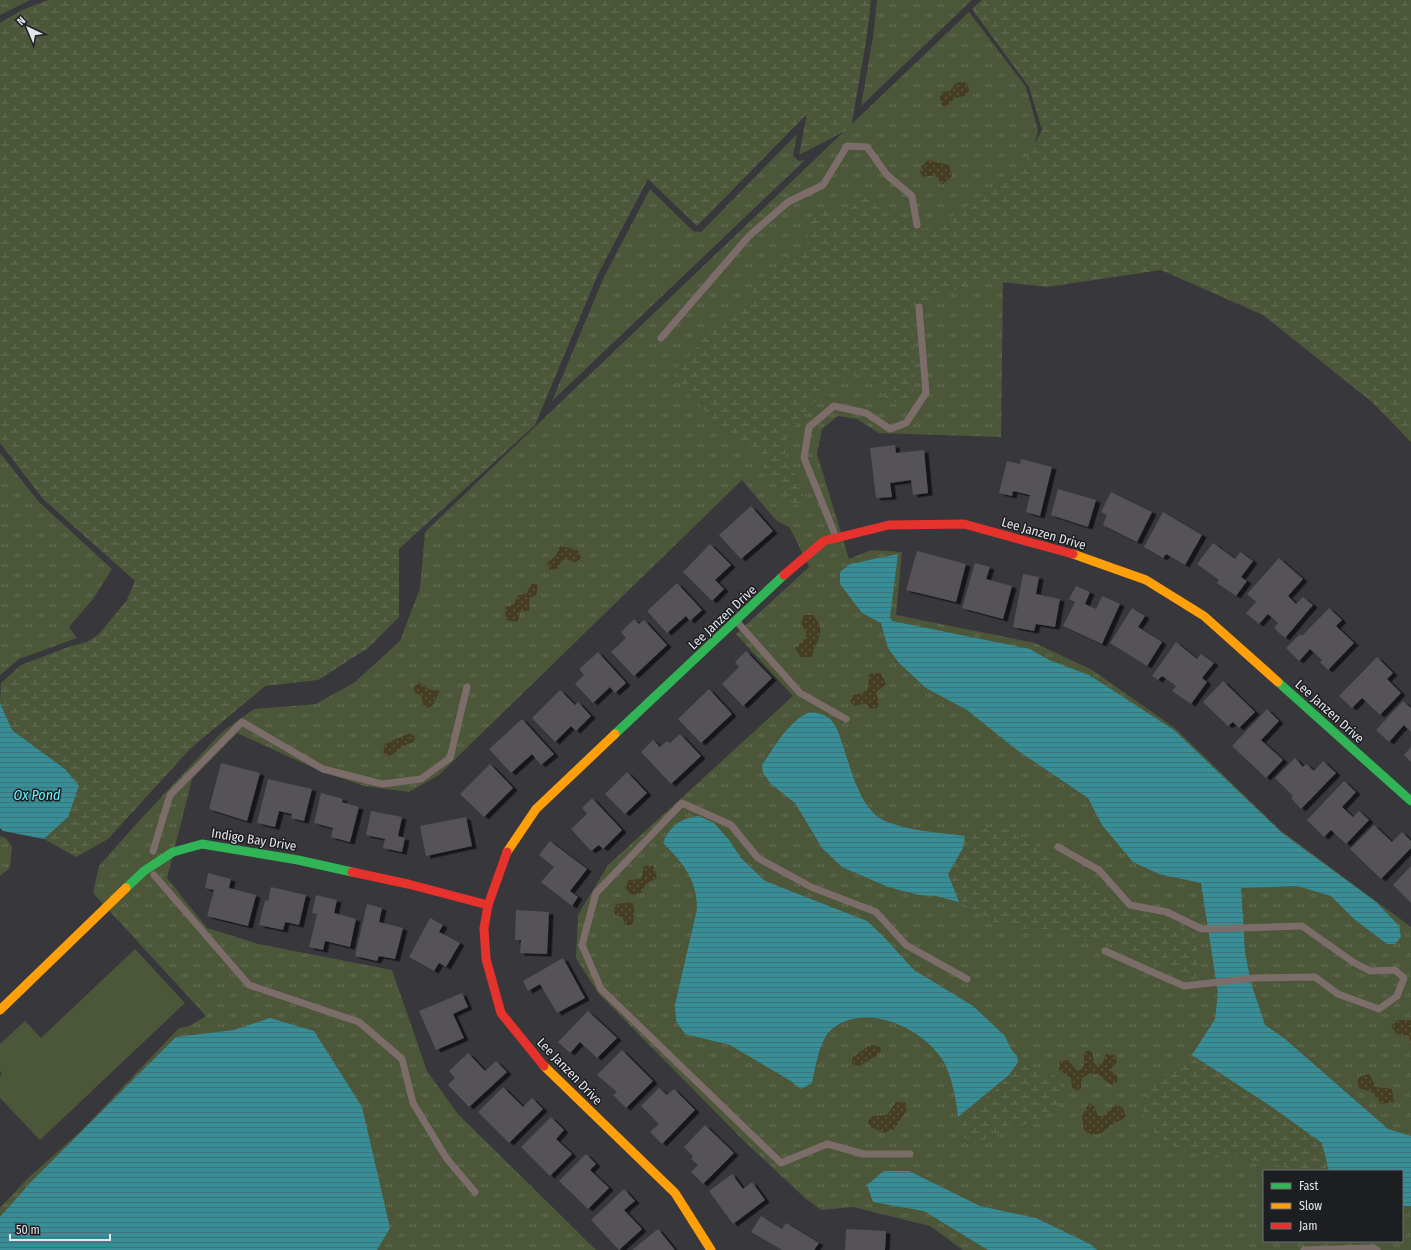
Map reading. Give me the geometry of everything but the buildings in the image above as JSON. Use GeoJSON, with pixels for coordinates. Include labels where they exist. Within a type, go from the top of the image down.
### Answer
{"type":"FeatureCollection","features":[{"type":"Feature","properties":{"kind":"street","name":"Lee Janzen Drive"},"geometry":{"type":"LineString","coordinates":[[711,1250],[675,1193],[541,1064],[501,1013],[486,959],[484,928],[488,905],[504,856],[536,809],[796,564],[824,541],[889,525],[964,524],[1080,556],[1146,580],[1204,616],[1411,801]]}},
{"type":"Feature","properties":{"kind":"street","name":"Indigo Bay Drive"},"geometry":{"type":"LineString","coordinates":[[0,1010],[144,871],[173,852],[202,844],[298,860],[408,884],[488,905]]}},
{"type":"Feature","properties":{"kind":"lane"},"geometry":{"type":"LineString","coordinates":[[660,338],[750,236],[788,202],[823,185],[847,146],[867,147],[887,175],[912,196],[917,225]]}},
{"type":"Feature","properties":{"kind":"lane"},"geometry":{"type":"LineString","coordinates":[[834,532],[804,458],[809,426],[834,406],[866,413],[890,429],[906,423],[926,393],[919,307]]}},
{"type":"Feature","properties":{"kind":"lane"},"geometry":{"type":"LineString","coordinates":[[739,624],[800,693],[846,719]]}},
{"type":"Feature","properties":{"kind":"lane"},"geometry":{"type":"LineString","coordinates":[[153,851],[170,795],[242,722],[323,769],[382,784],[421,779],[450,758],[467,687]]}},
{"type":"Feature","properties":{"kind":"lane"},"geometry":{"type":"LineString","coordinates":[[910,1154],[864,1154],[827,1144],[781,1163],[601,989],[582,945],[596,893],[682,803],[731,825],[758,858],[811,887],[876,912],[906,945],[967,979]]}},
{"type":"Feature","properties":{"kind":"lane"},"geometry":{"type":"LineString","coordinates":[[1058,847],[1099,870],[1130,905],[1168,912],[1202,929],[1247,926],[1302,926],[1353,962],[1370,971],[1395,970],[1404,978],[1397,996],[1379,1009],[1338,994],[1315,977],[1255,978],[1184,986],[1105,951]]}},
{"type":"Feature","properties":{"kind":"lane"},"geometry":{"type":"LineString","coordinates":[[154,875],[249,985],[359,1022],[402,1059],[413,1103],[446,1158],[474,1192]]}},
{"type":"Feature","properties":{"kind":"lane"},"geometry":{"type":"LineString","coordinates":[[1304,1250],[1374,1248],[1377,1250]]}},
{"type":"Feature","properties":{"kind":"green space"},"geometry":{"type":"Polygon","coordinates":[[[0,0],[30,0],[0,15],[0,0]]]}},
{"type":"Feature","properties":{"kind":"green space","name":"Ox Pond"},"geometry":{"type":"Polygon","coordinates":[[[48,0],[871,0],[867,35],[851,128],[799,155],[807,114],[697,226],[648,179],[598,274],[535,425],[399,549],[399,617],[368,648],[318,680],[265,686],[190,749],[108,839],[76,857],[44,839],[68,817],[65,769],[12,730],[0,703],[1,683],[21,665],[71,646],[87,642],[99,634],[127,600],[135,581],[43,499],[0,443],[0,23],[22,10],[48,0]]]}},
{"type":"Feature","properties":{"kind":"green space"},"geometry":{"type":"Polygon","coordinates":[[[877,0],[972,0],[861,106],[873,37],[877,0]]]}},
{"type":"Feature","properties":{"kind":"green space"},"geometry":{"type":"Polygon","coordinates":[[[982,0],[1411,0],[1411,442],[1372,402],[1263,315],[1161,270],[1047,287],[1003,282],[985,277],[925,303],[912,305],[915,383],[912,393],[901,405],[886,398],[871,376],[851,375],[810,405],[787,436],[785,452],[803,493],[804,509],[792,503],[755,456],[734,441],[675,379],[676,369],[710,332],[745,307],[756,282],[777,269],[789,255],[807,245],[809,221],[814,211],[827,208],[847,212],[856,199],[872,197],[884,211],[901,223],[910,227],[925,229],[959,212],[1024,165],[1042,130],[1029,87],[972,9],[982,0]]]}},
{"type":"Feature","properties":{"kind":"green space"},"geometry":{"type":"Polygon","coordinates":[[[969,12],[1026,87],[1038,130],[1003,282],[1001,437],[879,433],[857,419],[838,416],[822,429],[817,454],[849,559],[871,550],[902,552],[896,615],[1035,643],[1092,670],[1175,728],[1280,830],[1411,927],[1411,1250],[963,1250],[930,1226],[853,1207],[821,1210],[805,1198],[745,1142],[598,993],[576,958],[578,915],[608,865],[793,696],[736,634],[809,567],[790,528],[776,520],[742,480],[439,775],[409,792],[364,786],[318,770],[237,733],[192,779],[167,878],[207,928],[258,944],[392,970],[427,1071],[458,1114],[596,1250],[0,1250],[0,1208],[27,1179],[82,1130],[179,1028],[189,1026],[206,1016],[93,893],[99,866],[222,732],[254,709],[316,704],[355,682],[400,641],[420,588],[425,532],[969,12]]]}},
{"type":"Feature","properties":{"kind":"green space"},"geometry":{"type":"Polygon","coordinates":[[[797,134],[793,156],[799,161],[805,160],[552,401],[604,277],[650,189],[693,231],[701,232],[797,134]]]}},
{"type":"Feature","properties":{"kind":"green space"},"geometry":{"type":"Polygon","coordinates":[[[0,453],[39,502],[112,569],[93,599],[69,627],[77,638],[19,659],[0,675],[0,453]]]}},
{"type":"Feature","properties":{"kind":"green space"},"geometry":{"type":"Polygon","coordinates":[[[989,827],[1009,829],[1088,877],[1119,909],[1154,921],[1179,924],[1191,935],[1197,946],[1198,977],[1189,981],[1111,940],[1082,941],[1047,929],[1021,929],[994,922],[962,903],[948,874],[963,848],[965,836],[989,827]]]}},
{"type":"Feature","properties":{"kind":"green space"},"geometry":{"type":"Polygon","coordinates":[[[0,836],[6,838],[12,847],[10,868],[0,876],[0,836]]]}},
{"type":"Feature","properties":{"kind":"green space"},"geometry":{"type":"Polygon","coordinates":[[[135,949],[185,1003],[40,1140],[0,1098],[0,1076],[2,1074],[0,1071],[0,1044],[25,1021],[41,1038],[135,949]]]}},
{"type":"Feature","properties":{"kind":"green space"},"geometry":{"type":"Polygon","coordinates":[[[1019,1056],[1039,1071],[1051,1072],[1057,1078],[1064,1092],[1058,1106],[1040,1119],[974,1143],[958,1134],[958,1118],[1004,1082],[1012,1073],[1019,1056]]]}},
{"type":"Feature","properties":{"kind":"green space"},"geometry":{"type":"Polygon","coordinates":[[[1191,1056],[1213,1074],[1296,1127],[1321,1145],[1327,1170],[1292,1170],[1247,1159],[1197,1153],[1170,1145],[1154,1132],[1143,1115],[1145,1100],[1155,1084],[1191,1056]]]}},
{"type":"Feature","properties":{"kind":"sand"},"geometry":{"type":"Polygon","coordinates":[[[963,81],[968,85],[969,91],[965,96],[955,98],[945,108],[941,104],[940,98],[942,92],[950,91],[956,83],[963,81]]]}},
{"type":"Feature","properties":{"kind":"sand"},"geometry":{"type":"Polygon","coordinates":[[[928,160],[949,165],[952,176],[942,185],[935,175],[924,177],[920,173],[922,166],[928,160]]]}},
{"type":"Feature","properties":{"kind":"sand"},"geometry":{"type":"Polygon","coordinates":[[[560,546],[578,550],[581,558],[575,563],[569,559],[564,559],[562,560],[558,569],[549,570],[548,562],[556,556],[560,546]]]}},
{"type":"Feature","properties":{"kind":"sand"},"geometry":{"type":"Polygon","coordinates":[[[531,584],[537,584],[538,589],[536,595],[529,598],[530,611],[520,611],[518,622],[506,620],[505,607],[514,604],[518,595],[527,593],[531,584]]]}},
{"type":"Feature","properties":{"kind":"sand"},"geometry":{"type":"Polygon","coordinates":[[[804,615],[813,615],[820,626],[820,635],[812,657],[801,657],[795,648],[806,638],[806,633],[801,623],[804,615]]]}},
{"type":"Feature","properties":{"kind":"sand"},"geometry":{"type":"Polygon","coordinates":[[[881,673],[886,684],[876,692],[879,703],[877,708],[871,709],[865,703],[855,706],[850,701],[854,695],[868,689],[869,674],[881,673]]]}},
{"type":"Feature","properties":{"kind":"sand"},"geometry":{"type":"Polygon","coordinates":[[[420,683],[428,689],[440,691],[432,706],[427,708],[422,704],[422,696],[414,692],[414,686],[420,683]]]}},
{"type":"Feature","properties":{"kind":"sand"},"geometry":{"type":"Polygon","coordinates":[[[410,733],[415,737],[414,742],[402,746],[395,753],[389,756],[383,753],[385,744],[410,733]]]}},
{"type":"Feature","properties":{"kind":"sand"},"geometry":{"type":"Polygon","coordinates":[[[653,865],[657,878],[646,884],[641,893],[631,895],[625,888],[629,880],[641,879],[644,866],[653,865]]]}},
{"type":"Feature","properties":{"kind":"sand"},"geometry":{"type":"Polygon","coordinates":[[[630,902],[634,905],[634,922],[630,927],[625,924],[622,917],[615,915],[613,910],[617,904],[630,902]]]}},
{"type":"Feature","properties":{"kind":"sand"},"geometry":{"type":"Polygon","coordinates":[[[1398,1020],[1411,1020],[1411,1043],[1409,1036],[1397,1034],[1391,1026],[1398,1020]]]}},
{"type":"Feature","properties":{"kind":"sand"},"geometry":{"type":"Polygon","coordinates":[[[870,1045],[880,1046],[881,1051],[876,1056],[859,1066],[852,1064],[852,1058],[870,1045]]]}},
{"type":"Feature","properties":{"kind":"sand"},"geometry":{"type":"Polygon","coordinates":[[[1088,1050],[1092,1052],[1095,1065],[1098,1066],[1102,1064],[1106,1054],[1115,1055],[1117,1062],[1110,1070],[1118,1077],[1117,1082],[1111,1085],[1099,1075],[1090,1073],[1082,1078],[1081,1088],[1077,1091],[1072,1087],[1071,1078],[1059,1070],[1060,1061],[1068,1060],[1076,1070],[1081,1070],[1084,1065],[1084,1053],[1088,1050]]]}},
{"type":"Feature","properties":{"kind":"sand"},"geometry":{"type":"Polygon","coordinates":[[[1369,1074],[1376,1087],[1392,1089],[1394,1102],[1381,1104],[1372,1092],[1358,1088],[1358,1077],[1369,1074]]]}},
{"type":"Feature","properties":{"kind":"sand"},"geometry":{"type":"Polygon","coordinates":[[[896,1102],[905,1102],[907,1110],[894,1129],[884,1133],[869,1126],[868,1121],[873,1116],[887,1115],[896,1102]]]}},
{"type":"Feature","properties":{"kind":"sand"},"geometry":{"type":"Polygon","coordinates":[[[1089,1103],[1094,1106],[1098,1115],[1103,1117],[1115,1105],[1123,1108],[1126,1117],[1099,1134],[1092,1135],[1084,1130],[1082,1116],[1089,1103]]]}},
{"type":"Feature","properties":{"kind":"water"},"geometry":{"type":"Polygon","coordinates":[[[898,554],[890,617],[892,621],[1030,649],[1049,660],[1089,675],[1174,730],[1282,833],[1376,902],[1399,926],[1401,937],[1395,944],[1387,944],[1354,919],[1331,896],[1297,886],[1241,888],[1245,952],[1251,983],[1265,1025],[1284,1038],[1388,1129],[1411,1136],[1411,1206],[1403,1206],[1403,1170],[1329,1170],[1322,1143],[1272,1107],[1192,1055],[1215,1019],[1218,993],[1201,883],[1159,874],[1133,862],[1102,825],[1088,798],[1017,750],[967,710],[926,688],[899,663],[888,648],[881,623],[862,613],[840,584],[840,572],[850,564],[898,554]]]}},
{"type":"Feature","properties":{"kind":"water","name":"Ox Pond"},"geometry":{"type":"Polygon","coordinates":[[[0,703],[12,730],[65,769],[79,786],[68,817],[44,839],[3,831],[0,828],[0,703]]]}},
{"type":"Feature","properties":{"kind":"water"},"geometry":{"type":"Polygon","coordinates":[[[810,712],[826,716],[835,725],[860,794],[878,817],[907,828],[965,836],[963,848],[948,874],[959,902],[936,896],[919,895],[888,887],[842,867],[822,848],[795,803],[771,784],[763,773],[762,765],[789,728],[802,716],[810,712]]]}},
{"type":"Feature","properties":{"kind":"water"},"geometry":{"type":"Polygon","coordinates":[[[699,816],[714,823],[729,840],[741,858],[765,881],[867,921],[914,970],[973,1006],[1005,1036],[1011,1049],[1017,1056],[1018,1062],[1009,1075],[958,1117],[953,1087],[942,1059],[933,1047],[921,1037],[907,1028],[892,1022],[876,1018],[860,1018],[845,1021],[832,1029],[821,1046],[812,1083],[801,1089],[791,1081],[730,1045],[685,1034],[676,1021],[675,1005],[697,909],[696,898],[692,880],[688,872],[663,843],[669,832],[677,824],[687,819],[699,816]]]}},
{"type":"Feature","properties":{"kind":"water"},"geometry":{"type":"Polygon","coordinates":[[[270,1018],[314,1031],[362,1107],[390,1228],[377,1250],[0,1250],[0,1217],[32,1181],[176,1037],[234,1030],[270,1018]]]}},
{"type":"Feature","properties":{"kind":"water"},"geometry":{"type":"Polygon","coordinates":[[[884,1171],[909,1171],[980,1206],[1036,1218],[1090,1244],[1097,1250],[988,1250],[924,1211],[873,1202],[867,1185],[884,1171]]]}},
{"type":"Feature","properties":{"kind":"traffic: fast"},"geometry":{"type":"LineString","coordinates":[[615,734],[784,575]]}},
{"type":"Feature","properties":{"kind":"traffic: fast"},"geometry":{"type":"LineString","coordinates":[[1278,682],[1411,801]]}},
{"type":"Feature","properties":{"kind":"traffic: fast"},"geometry":{"type":"LineString","coordinates":[[126,888],[144,871],[173,852],[202,844],[298,860],[352,872]]}},
{"type":"Feature","properties":{"kind":"traffic: slow"},"geometry":{"type":"LineString","coordinates":[[1073,554],[1146,580],[1204,616],[1278,682]]}},
{"type":"Feature","properties":{"kind":"traffic: slow"},"geometry":{"type":"LineString","coordinates":[[507,852],[536,809],[615,734]]}},
{"type":"Feature","properties":{"kind":"traffic: slow"},"geometry":{"type":"LineString","coordinates":[[0,1010],[126,888]]}},
{"type":"Feature","properties":{"kind":"traffic: slow"},"geometry":{"type":"LineString","coordinates":[[544,1066],[675,1193],[711,1250]]}},
{"type":"Feature","properties":{"kind":"traffic: jam"},"geometry":{"type":"LineString","coordinates":[[784,575],[824,541],[889,525],[964,524],[1073,554]]}},
{"type":"Feature","properties":{"kind":"traffic: jam"},"geometry":{"type":"LineString","coordinates":[[507,852],[488,905],[484,928],[486,959],[501,1013],[544,1066]]}},
{"type":"Feature","properties":{"kind":"traffic: jam"},"geometry":{"type":"LineString","coordinates":[[352,872],[408,884],[488,905]]}}]}
